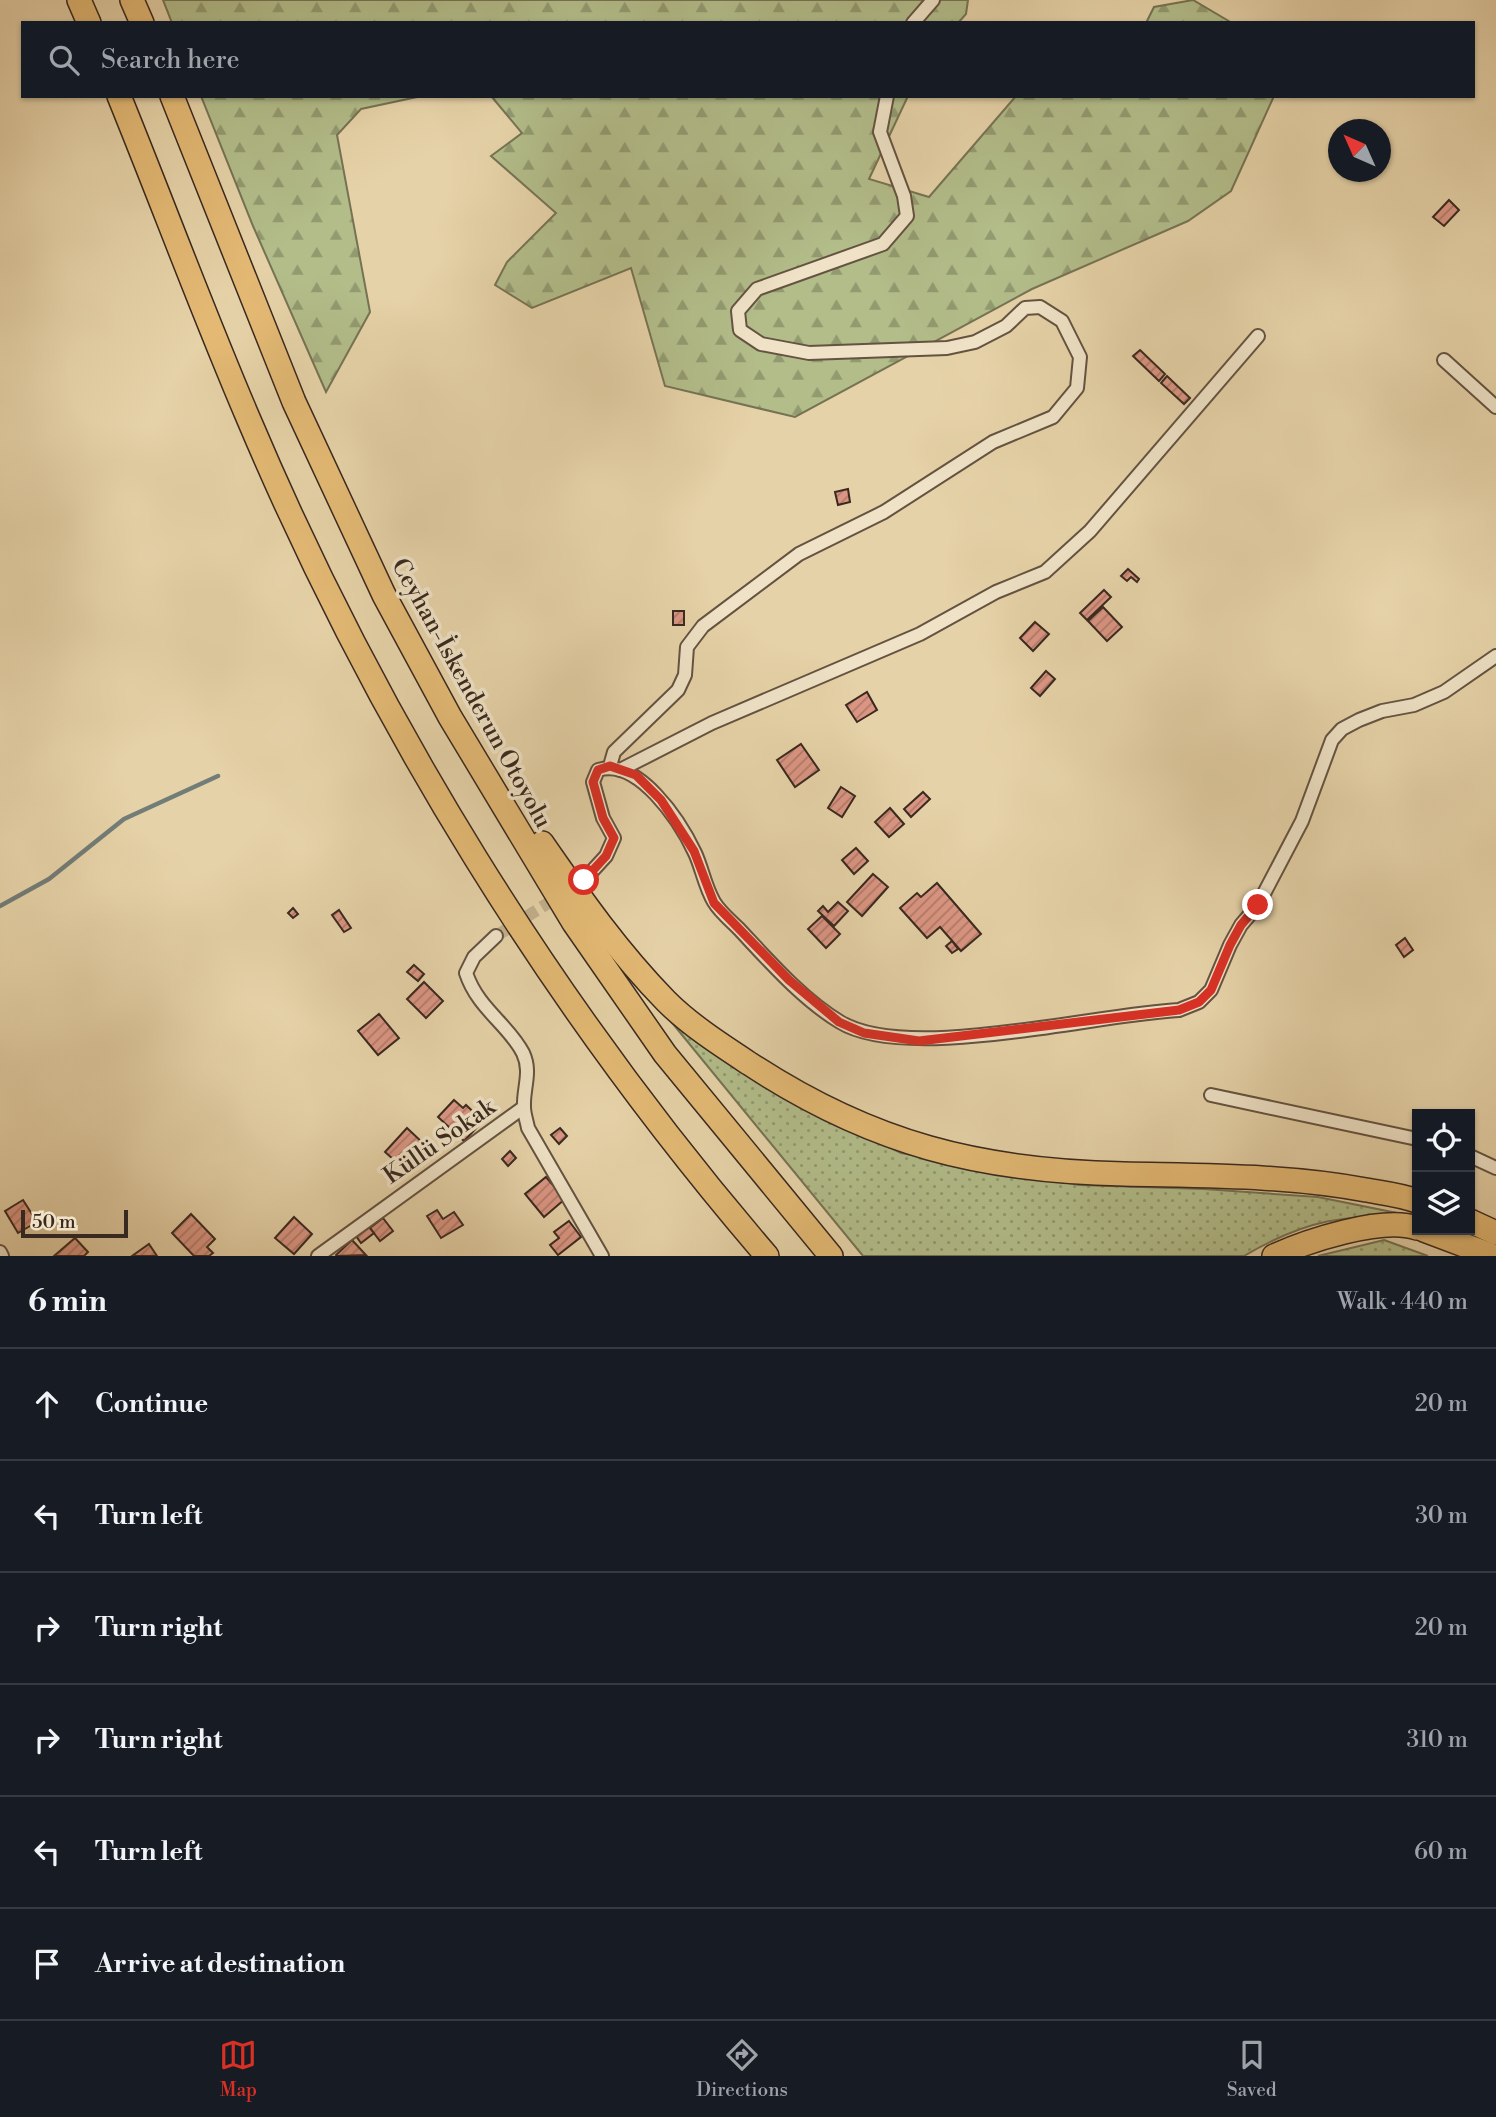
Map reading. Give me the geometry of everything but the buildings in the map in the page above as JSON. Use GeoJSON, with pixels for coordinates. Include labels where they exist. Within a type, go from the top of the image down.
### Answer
{"type":"FeatureCollection","features":[{"type":"Feature","properties":{"kind":"highway"},"geometry":{"type":"LineString","coordinates":[[79,0],[88,21]]}},
{"type":"Feature","properties":{"kind":"highway"},"geometry":{"type":"LineString","coordinates":[[132,0],[141,21]]}},
{"type":"Feature","properties":{"kind":"highway"},"geometry":{"type":"LineString","coordinates":[[120,98],[249,422],[341,617],[407,741],[534,950],[626,1084],[766,1256]]}},
{"type":"Feature","properties":{"kind":"highway","name":"Ceyhan-İskenderun Otoyolu"},"geometry":{"type":"LineString","coordinates":[[173,98],[294,402],[384,595],[456,729],[575,923],[665,1054],[831,1256]]}},
{"type":"Feature","properties":{"kind":"highway"},"geometry":{"type":"LineString","coordinates":[[384,595],[515,804],[605,930],[667,1002],[716,1041],[781,1084],[862,1125],[914,1145],[982,1162],[1051,1172],[1252,1177],[1334,1184],[1412,1200]]}},
{"type":"Feature","properties":{"kind":"highway"},"geometry":{"type":"LineString","coordinates":[[1475,1223],[1496,1233]]}},
{"type":"Feature","properties":{"kind":"highway"},"geometry":{"type":"LineString","coordinates":[[1274,1256],[1311,1239],[1359,1229],[1412,1228]]}},
{"type":"Feature","properties":{"kind":"highway"},"geometry":{"type":"LineString","coordinates":[[1437,1235],[1493,1256]]}},
{"type":"Feature","properties":{"kind":"street"},"geometry":{"type":"LineString","coordinates":[[915,21],[933,0]]}},
{"type":"Feature","properties":{"kind":"street"},"geometry":{"type":"LineString","coordinates":[[615,768],[614,752],[678,690],[685,675],[687,648],[703,626],[799,554],[884,512],[993,442],[1054,417],[1077,388],[1080,357],[1062,321],[1040,307],[1025,308],[1006,326],[975,342],[947,348],[809,353],[761,344],[740,330],[738,310],[757,289],[883,244],[907,216],[904,196],[880,132],[887,98]]}},
{"type":"Feature","properties":{"kind":"street"},"geometry":{"type":"LineString","coordinates":[[584,880],[606,856],[614,838],[603,818],[593,782],[598,770],[615,768],[712,723],[920,634],[996,592],[1045,572],[1090,531],[1258,336]]}},
{"type":"Feature","properties":{"kind":"street"},"geometry":{"type":"LineString","coordinates":[[1444,360],[1496,407]]}},
{"type":"Feature","properties":{"kind":"street"},"geometry":{"type":"LineString","coordinates":[[615,768],[636,775],[661,800],[694,851],[714,903],[789,980],[839,1022],[864,1033],[919,1041],[1179,1010],[1199,1002],[1211,990],[1230,945],[1241,925],[1258,905],[1302,821],[1332,740],[1342,729],[1359,720],[1382,711],[1414,705],[1444,692],[1496,656]]}},
{"type":"Feature","properties":{"kind":"street","name":"Küllü Sokak"},"geometry":{"type":"LineString","coordinates":[[318,1256],[524,1107],[527,1065],[522,1051],[488,1012],[471,987],[466,973],[474,957],[496,936]]}},
{"type":"Feature","properties":{"kind":"street"},"geometry":{"type":"LineString","coordinates":[[1211,1095],[1412,1138]]}},
{"type":"Feature","properties":{"kind":"street"},"geometry":{"type":"LineString","coordinates":[[524,1107],[528,1128],[602,1256]]}},
{"type":"Feature","properties":{"kind":"street"},"geometry":{"type":"LineString","coordinates":[[1475,1158],[1496,1168]]}},
{"type":"Feature","properties":{"kind":"green space"},"geometry":{"type":"Polygon","coordinates":[[[163,0],[968,0],[966,14],[960,21],[171,21],[163,0]]]}},
{"type":"Feature","properties":{"kind":"green space"},"geometry":{"type":"Polygon","coordinates":[[[1193,0],[1229,21],[1147,21],[1154,7],[1193,0]]]}},
{"type":"Feature","properties":{"kind":"green space"},"geometry":{"type":"Polygon","coordinates":[[[202,98],[413,98],[361,109],[337,135],[370,312],[326,392],[253,226],[202,98]]]}},
{"type":"Feature","properties":{"kind":"green space"},"geometry":{"type":"Polygon","coordinates":[[[493,98],[907,98],[869,179],[929,197],[1014,98],[1273,98],[1231,191],[1188,221],[1032,289],[795,417],[665,386],[631,268],[532,308],[495,285],[507,262],[556,213],[491,156],[522,133],[493,98]]]}},
{"type":"Feature","properties":{"kind":"green space"},"geometry":{"type":"Polygon","coordinates":[[[669,1019],[758,1083],[901,1153],[1079,1185],[1204,1189],[1318,1197],[1412,1216],[1327,1221],[1287,1234],[1244,1256],[863,1256],[669,1019]]]}},
{"type":"Feature","properties":{"kind":"green space"},"geometry":{"type":"Polygon","coordinates":[[[1384,1240],[1428,1256],[1318,1256],[1384,1240]]]}},
{"type":"Feature","properties":{"kind":"waterway"},"geometry":{"type":"LineString","coordinates":[[0,906],[49,879],[124,819],[218,776]]}},
{"type":"Feature","properties":{"kind":"tunnel"},"geometry":{"type":"LineString","coordinates":[[496,936],[561,895]]}},
{"type":"Feature","properties":{"kind":"route"},"geometry":{"type":"LineString","coordinates":[[584,880],[606,856],[614,838],[603,818],[593,782],[598,770],[610,766],[636,775],[661,800],[694,851],[714,903],[789,980],[839,1022],[864,1033],[919,1041],[1179,1010],[1199,1002],[1211,990],[1241,925],[1258,905]]}}]}
